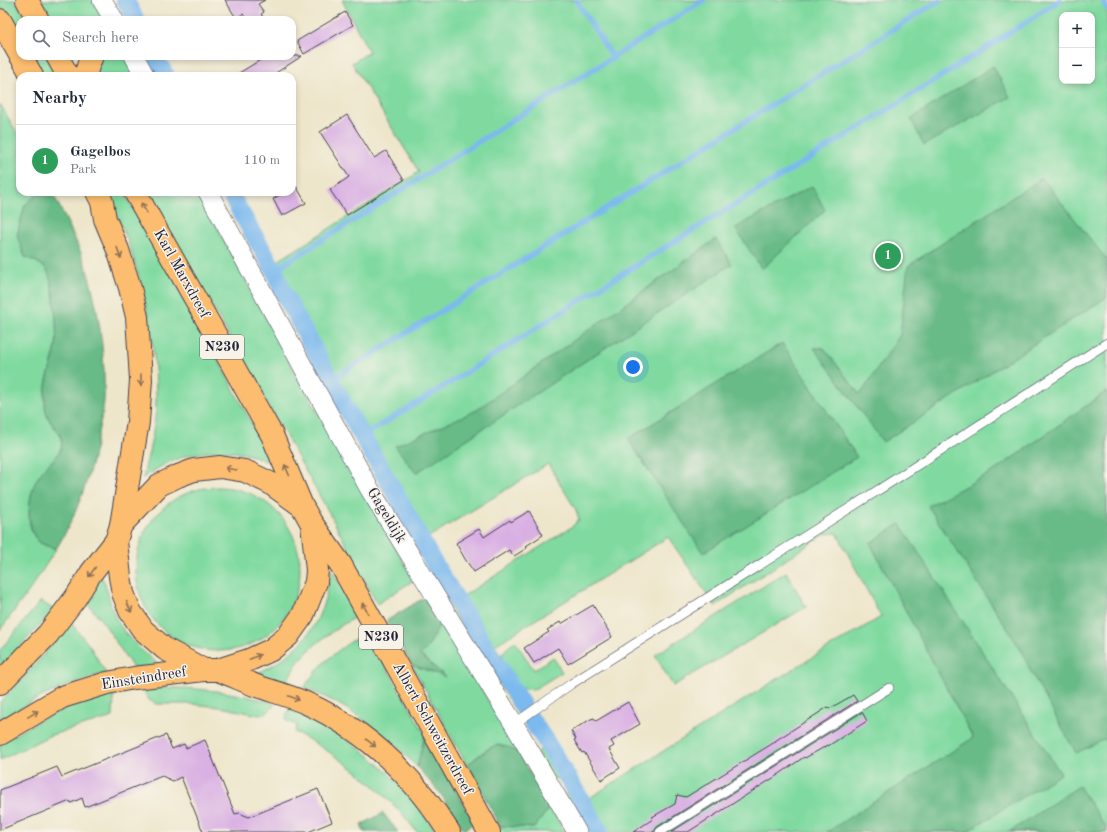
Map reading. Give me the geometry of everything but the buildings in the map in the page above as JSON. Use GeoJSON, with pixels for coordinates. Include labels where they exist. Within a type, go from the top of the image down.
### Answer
{"type":"FeatureCollection","features":[{"type":"Feature","properties":{"kind":"main road"},"geometry":{"type":"LineString","coordinates":[[27,0],[36,16]]}},
{"type":"Feature","properties":{"kind":"main road"},"geometry":{"type":"LineString","coordinates":[[0,20],[16,49]]}},
{"type":"Feature","properties":{"kind":"main road"},"geometry":{"type":"LineString","coordinates":[[22,60],[30,72]]}},
{"type":"Feature","properties":{"kind":"main road"},"geometry":{"type":"LineString","coordinates":[[59,60],[66,72]]}},
{"type":"Feature","properties":{"kind":"main road"},"geometry":{"type":"LineString","coordinates":[[86,72],[90,60]]}},
{"type":"Feature","properties":{"kind":"main road"},"geometry":{"type":"LineString","coordinates":[[99,196],[118,250],[137,317],[141,380],[138,422],[119,533],[120,577],[123,593],[130,611],[143,630],[165,649],[211,670],[286,695],[345,724],[387,757],[414,783],[436,811],[449,832]]}},
{"type":"Feature","properties":{"kind":"main road","name":"Karl Marxdreef"},"geometry":{"type":"LineString","coordinates":[[137,196],[272,435],[307,515]]}},
{"type":"Feature","properties":{"kind":"main road","name":"N230"},"geometry":{"type":"LineString","coordinates":[[119,533],[159,485],[194,470],[220,467],[245,471],[270,483],[307,515],[317,570],[316,582],[303,615],[288,636],[271,650],[249,660],[211,670]]}},
{"type":"Feature","properties":{"kind":"main road","name":"Albert Schweitzerdreef"},"geometry":{"type":"LineString","coordinates":[[307,515],[341,565],[489,832]]}},
{"type":"Feature","properties":{"kind":"main road"},"geometry":{"type":"LineString","coordinates":[[0,682],[48,634],[76,597],[119,533]]}},
{"type":"Feature","properties":{"kind":"main road","name":"Einsteindreef"},"geometry":{"type":"LineString","coordinates":[[0,734],[62,697],[107,683],[134,678],[211,670]]}},
{"type":"Feature","properties":{"kind":"street"},"geometry":{"type":"LineString","coordinates":[[102,0],[112,16]]}},
{"type":"Feature","properties":{"kind":"street"},"geometry":{"type":"LineString","coordinates":[[136,60],[143,72]]}},
{"type":"Feature","properties":{"kind":"street","name":"Gageldijk"},"geometry":{"type":"LineString","coordinates":[[210,196],[369,488],[514,724],[577,832]]}},
{"type":"Feature","properties":{"kind":"lane"},"geometry":{"type":"LineString","coordinates":[[514,724],[571,684],[891,482],[1107,343]]}},
{"type":"Feature","properties":{"kind":"lane"},"geometry":{"type":"LineString","coordinates":[[660,832],[889,688]]}},
{"type":"Feature","properties":{"kind":"green space"},"geometry":{"type":"Polygon","coordinates":[[[0,0],[15,0],[25,16],[16,16],[16,34],[0,6],[0,0]]]}},
{"type":"Feature","properties":{"kind":"green space"},"geometry":{"type":"Polygon","coordinates":[[[38,0],[94,0],[102,16],[48,16],[38,0]]]}},
{"type":"Feature","properties":{"kind":"green space"},"geometry":{"type":"Polygon","coordinates":[[[342,0],[1107,0],[1107,832],[601,832],[583,802],[793,669],[881,617],[837,533],[825,534],[715,606],[668,537],[487,650],[457,600],[573,526],[579,519],[576,510],[548,464],[419,543],[357,440],[265,269],[419,172],[352,63],[369,52],[342,0]]]}},
{"type":"Feature","properties":{"kind":"green space"},"geometry":{"type":"Polygon","coordinates":[[[30,60],[49,60],[57,72],[38,72],[30,60]]]}},
{"type":"Feature","properties":{"kind":"green space"},"geometry":{"type":"Polygon","coordinates":[[[99,60],[127,60],[134,72],[97,72],[99,60]]]}},
{"type":"Feature","properties":{"kind":"green space"},"geometry":{"type":"Polygon","coordinates":[[[993,66],[1010,97],[924,145],[911,119],[993,66]]]}},
{"type":"Feature","properties":{"kind":"green space"},"geometry":{"type":"Polygon","coordinates":[[[0,104],[16,131],[16,196],[36,196],[34,197],[25,257],[46,269],[51,283],[56,318],[56,346],[47,380],[45,405],[46,413],[58,432],[62,444],[58,454],[40,476],[32,495],[29,515],[33,534],[39,542],[56,549],[31,588],[0,630],[0,104]]]}},
{"type":"Feature","properties":{"kind":"green space"},"geometry":{"type":"Polygon","coordinates":[[[1042,178],[1107,260],[1107,297],[883,442],[814,348],[824,348],[860,395],[900,335],[908,266],[1042,178]]]}},
{"type":"Feature","properties":{"kind":"green space"},"geometry":{"type":"Polygon","coordinates":[[[812,186],[825,210],[762,269],[735,228],[812,186]]]}},
{"type":"Feature","properties":{"kind":"green space"},"geometry":{"type":"Polygon","coordinates":[[[54,196],[76,241],[83,258],[93,292],[100,328],[104,366],[103,411],[93,459],[78,506],[56,549],[39,542],[34,536],[31,528],[29,509],[35,483],[42,472],[59,453],[62,444],[61,436],[49,419],[45,406],[46,386],[56,346],[55,306],[51,283],[49,274],[44,267],[39,263],[25,257],[17,236],[25,205],[34,197],[54,196]]]}},
{"type":"Feature","properties":{"kind":"green space"},"geometry":{"type":"Polygon","coordinates":[[[107,196],[126,196],[191,309],[270,458],[265,461],[243,453],[218,451],[206,452],[172,461],[143,478],[156,412],[156,382],[152,341],[149,320],[139,279],[127,239],[107,196]]]}},
{"type":"Feature","properties":{"kind":"green space"},"geometry":{"type":"Polygon","coordinates":[[[150,196],[200,196],[291,365],[414,580],[377,604],[331,516],[150,196]]]}},
{"type":"Feature","properties":{"kind":"green space"},"geometry":{"type":"Polygon","coordinates":[[[716,239],[732,264],[416,473],[395,446],[475,411],[716,239]]]}},
{"type":"Feature","properties":{"kind":"green space"},"geometry":{"type":"Polygon","coordinates":[[[782,343],[857,457],[703,553],[628,439],[782,343]]]}},
{"type":"Feature","properties":{"kind":"green space"},"geometry":{"type":"Polygon","coordinates":[[[1107,391],[1107,738],[1076,753],[1030,670],[1023,653],[928,506],[994,471],[1107,391]]]}},
{"type":"Feature","properties":{"kind":"green space"},"geometry":{"type":"Polygon","coordinates":[[[210,487],[226,487],[242,490],[257,496],[270,505],[282,517],[291,530],[297,545],[300,569],[299,585],[291,608],[282,621],[270,633],[257,642],[242,648],[226,651],[210,651],[194,648],[179,642],[166,633],[154,621],[145,608],[139,593],[136,577],[136,561],[139,545],[145,530],[154,517],[166,505],[179,496],[194,490],[210,487]]]}},
{"type":"Feature","properties":{"kind":"green space"},"geometry":{"type":"Polygon","coordinates":[[[900,524],[1061,774],[966,832],[827,832],[973,738],[870,543],[900,524]]]}},
{"type":"Feature","properties":{"kind":"green space"},"geometry":{"type":"Polygon","coordinates":[[[330,570],[332,570],[357,616],[333,631],[311,648],[298,662],[285,683],[262,675],[260,672],[290,653],[301,643],[310,631],[318,618],[323,604],[330,570]]]}},
{"type":"Feature","properties":{"kind":"green space"},"geometry":{"type":"Polygon","coordinates":[[[786,572],[806,607],[673,686],[655,655],[786,572]]]}},
{"type":"Feature","properties":{"kind":"green space"},"geometry":{"type":"Polygon","coordinates":[[[101,577],[107,588],[112,610],[121,627],[144,652],[157,663],[157,665],[133,668],[105,625],[87,603],[101,577]]]}},
{"type":"Feature","properties":{"kind":"green space"},"geometry":{"type":"Polygon","coordinates":[[[425,597],[441,621],[428,647],[420,655],[446,677],[412,665],[386,621],[425,597]]]}},
{"type":"Feature","properties":{"kind":"green space"},"geometry":{"type":"Polygon","coordinates":[[[452,598],[523,711],[517,713],[446,601],[452,598]]]}},
{"type":"Feature","properties":{"kind":"green space"},"geometry":{"type":"Polygon","coordinates":[[[41,601],[54,610],[0,668],[0,650],[41,601]]]}},
{"type":"Feature","properties":{"kind":"green space"},"geometry":{"type":"Polygon","coordinates":[[[441,621],[519,753],[502,747],[491,747],[467,765],[412,665],[445,676],[420,655],[428,647],[441,621]]]}},
{"type":"Feature","properties":{"kind":"green space"},"geometry":{"type":"Polygon","coordinates":[[[71,623],[89,645],[106,673],[74,683],[38,698],[0,720],[0,702],[20,682],[71,623]]]}},
{"type":"Feature","properties":{"kind":"green space"},"geometry":{"type":"Polygon","coordinates":[[[366,632],[425,734],[417,767],[392,743],[351,711],[336,702],[304,688],[310,679],[331,656],[366,632]]]}},
{"type":"Feature","properties":{"kind":"green space"},"geometry":{"type":"Polygon","coordinates":[[[515,641],[534,670],[553,657],[562,672],[533,690],[518,688],[504,665],[502,653],[515,641]]]}},
{"type":"Feature","properties":{"kind":"green space"},"geometry":{"type":"Polygon","coordinates":[[[190,688],[217,691],[271,702],[274,705],[266,714],[259,715],[220,707],[192,704],[157,704],[149,700],[145,693],[145,689],[190,688]]]}},
{"type":"Feature","properties":{"kind":"green space"},"geometry":{"type":"Polygon","coordinates":[[[114,695],[113,717],[51,735],[0,760],[0,744],[28,727],[68,707],[114,695]]]}},
{"type":"Feature","properties":{"kind":"green space"},"geometry":{"type":"Polygon","coordinates":[[[289,709],[346,739],[384,769],[407,793],[436,832],[417,832],[391,802],[361,775],[346,763],[295,732],[297,725],[287,721],[286,718],[289,709]]]}},
{"type":"Feature","properties":{"kind":"green space"},"geometry":{"type":"Polygon","coordinates":[[[425,734],[474,823],[464,830],[440,793],[417,767],[425,734]]]}},
{"type":"Feature","properties":{"kind":"green space"},"geometry":{"type":"Polygon","coordinates":[[[498,745],[508,747],[519,753],[550,807],[534,828],[500,826],[467,765],[491,747],[498,745]]]}},
{"type":"Feature","properties":{"kind":"green space"},"geometry":{"type":"Polygon","coordinates":[[[543,746],[562,778],[553,778],[537,753],[543,746]]]}},
{"type":"Feature","properties":{"kind":"green space"},"geometry":{"type":"Polygon","coordinates":[[[1079,786],[1107,832],[1009,832],[1079,786]]]}},
{"type":"Feature","properties":{"kind":"green space"},"geometry":{"type":"Polygon","coordinates":[[[569,788],[595,832],[587,832],[565,795],[569,788]]]}},
{"type":"Feature","properties":{"kind":"green space"},"geometry":{"type":"Polygon","coordinates":[[[550,807],[565,832],[503,832],[500,826],[534,828],[550,807]]]}},
{"type":"Feature","properties":{"kind":"green space"},"geometry":{"type":"Polygon","coordinates":[[[383,813],[398,832],[364,832],[361,825],[383,813]]]}},
{"type":"Feature","properties":{"kind":"waterway"},"geometry":{"type":"LineString","coordinates":[[125,0],[134,16]]}},
{"type":"Feature","properties":{"kind":"waterway"},"geometry":{"type":"LineString","coordinates":[[576,0],[613,58]]}},
{"type":"Feature","properties":{"kind":"waterway"},"geometry":{"type":"LineString","coordinates":[[274,270],[704,0]]}},
{"type":"Feature","properties":{"kind":"waterway"},"geometry":{"type":"LineString","coordinates":[[331,380],[940,0]]}},
{"type":"Feature","properties":{"kind":"waterway"},"geometry":{"type":"LineString","coordinates":[[362,436],[482,363],[601,287],[889,109],[1060,0]]}},
{"type":"Feature","properties":{"kind":"waterway"},"geometry":{"type":"LineString","coordinates":[[1102,0],[1107,8]]}},
{"type":"Feature","properties":{"kind":"waterway"},"geometry":{"type":"LineString","coordinates":[[157,60],[164,72]]}},
{"type":"Feature","properties":{"kind":"waterway"},"geometry":{"type":"LineString","coordinates":[[231,196],[274,270],[283,292],[342,401],[432,560],[547,743],[600,832]]}},
{"type":"Feature","properties":{"kind":"place","name":"Gagelbos"},"geometry":{"type":"Point","coordinates":[888,256]}}]}
